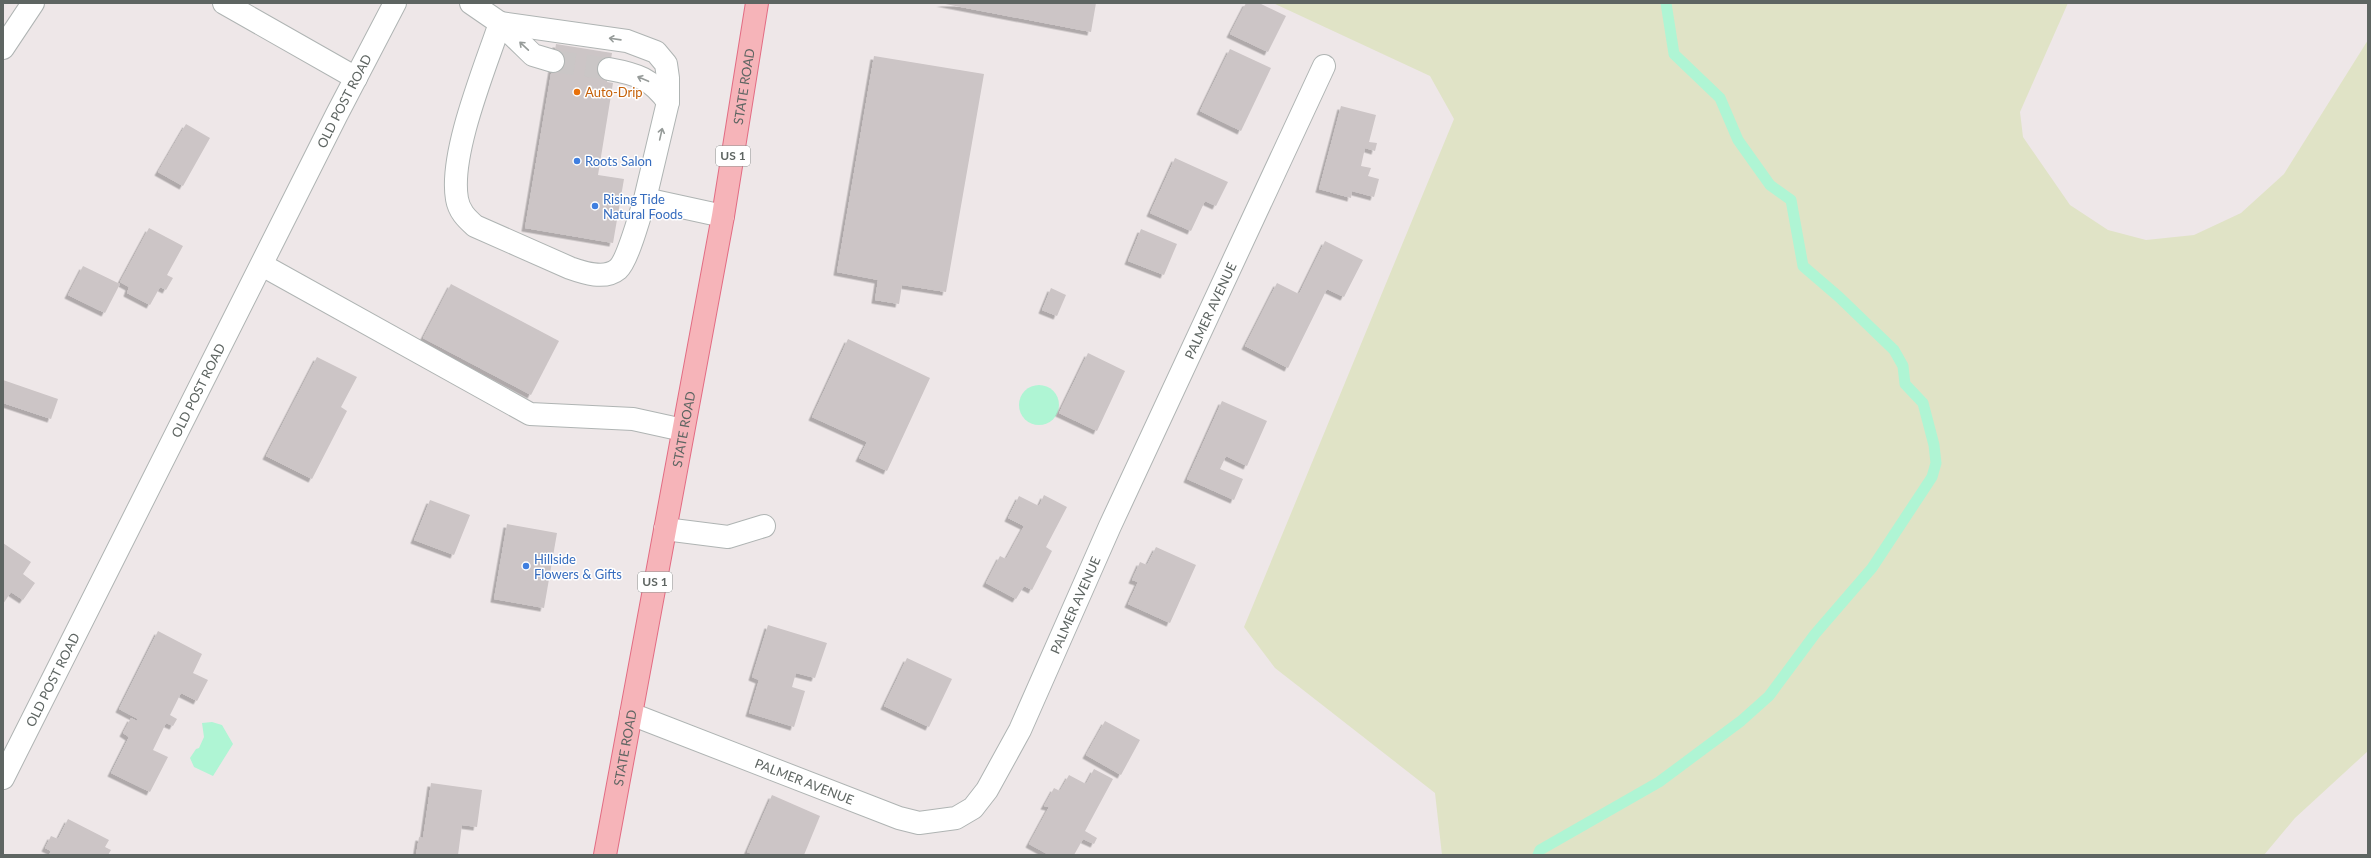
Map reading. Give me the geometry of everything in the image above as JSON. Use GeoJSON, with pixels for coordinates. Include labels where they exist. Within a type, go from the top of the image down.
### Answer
{"type":"FeatureCollection","features":[{"type":"Feature","properties":{"kind":"main road","name":"STATE ROAD"},"geometry":{"type":"LineString","coordinates":[[605,855],[723,216],[758,3]]}},
{"type":"Feature","properties":{"kind":"street"},"geometry":{"type":"LineString","coordinates":[[3,48],[33,3]]}},
{"type":"Feature","properties":{"kind":"street"},"geometry":{"type":"LineString","coordinates":[[224,3],[356,78]]}},
{"type":"Feature","properties":{"kind":"street","name":"OLD POST ROAD"},"geometry":{"type":"LineString","coordinates":[[3,778],[395,3]]}},
{"type":"Feature","properties":{"kind":"street"},"geometry":{"type":"LineString","coordinates":[[471,3],[500,23],[533,55],[553,61]]}},
{"type":"Feature","properties":{"kind":"street"},"geometry":{"type":"LineString","coordinates":[[500,23],[627,41],[656,52],[666,64],[668,78],[668,102],[645,199],[622,264],[611,272],[597,275],[585,274],[475,226],[463,216],[457,200],[456,174],[463,138],[500,23]]}},
{"type":"Feature","properties":{"kind":"street","name":"PALMER AVENUE"},"geometry":{"type":"LineString","coordinates":[[631,714],[899,818],[919,823],[939,822],[956,818],[973,808],[988,790],[1020,730],[1110,526],[1324,66]]}},
{"type":"Feature","properties":{"kind":"street"},"geometry":{"type":"LineString","coordinates":[[609,69],[647,79],[658,88],[668,102]]}},
{"type":"Feature","properties":{"kind":"street"},"geometry":{"type":"LineString","coordinates":[[645,199],[723,216]]}},
{"type":"Feature","properties":{"kind":"street"},"geometry":{"type":"LineString","coordinates":[[262,265],[530,414],[633,419],[683,430]]}},
{"type":"Feature","properties":{"kind":"street"},"geometry":{"type":"LineString","coordinates":[[665,529],[728,537],[764,526]]}},
{"type":"Feature","properties":{"kind":"shaded area"},"geometry":{"type":"Polygon","coordinates":[[[1273,3],[2068,3],[2020,112],[2023,137],[2070,205],[2108,230],[2146,240],[2194,235],[2241,213],[2284,174],[2368,40],[2368,751],[2295,818],[2264,855],[1442,855],[1435,793],[1275,668],[1244,627],[1454,119],[1430,76],[1273,3]]]}},
{"type":"Feature","properties":{"kind":"shaded area"},"geometry":{"type":"Polygon","coordinates":[[[1043,385],[1050,388],[1056,394],[1059,405],[1058,413],[1050,422],[1043,425],[1035,425],[1028,422],[1020,413],[1019,401],[1022,394],[1031,386],[1043,385]]]}},
{"type":"Feature","properties":{"kind":"shaded area"},"geometry":{"type":"Polygon","coordinates":[[[212,722],[222,725],[233,744],[213,776],[194,767],[190,758],[196,749],[199,748],[204,737],[202,723],[212,722]]]}},
{"type":"Feature","properties":{"kind":"building"},"geometry":{"type":"Polygon","coordinates":[[[940,3],[1096,3],[1091,32],[940,3]]]}},
{"type":"Feature","properties":{"kind":"building"},"geometry":{"type":"Polygon","coordinates":[[[1246,3],[1259,3],[1286,16],[1268,52],[1230,34],[1246,3]]]}},
{"type":"Feature","properties":{"kind":"building"},"geometry":{"type":"Polygon","coordinates":[[[556,44],[612,53],[607,82],[613,83],[598,175],[624,179],[613,243],[525,228],[556,44]]]}},
{"type":"Feature","properties":{"kind":"building"},"geometry":{"type":"Polygon","coordinates":[[[1230,49],[1271,68],[1241,131],[1200,111],[1230,49]]]}},
{"type":"Feature","properties":{"kind":"building"},"geometry":{"type":"Polygon","coordinates":[[[874,56],[984,74],[946,292],[902,285],[899,304],[875,300],[878,280],[837,272],[874,56]]]}},
{"type":"Feature","properties":{"kind":"building"},"geometry":{"type":"Polygon","coordinates":[[[1341,106],[1376,115],[1369,142],[1377,143],[1375,151],[1365,148],[1361,166],[1371,168],[1368,176],[1379,179],[1374,197],[1352,191],[1351,198],[1319,189],[1341,106]]]}},
{"type":"Feature","properties":{"kind":"building"},"geometry":{"type":"Polygon","coordinates":[[[186,124],[210,138],[183,186],[158,172],[186,124]]]}},
{"type":"Feature","properties":{"kind":"building"},"geometry":{"type":"Polygon","coordinates":[[[1175,158],[1228,182],[1216,206],[1205,201],[1191,231],[1150,213],[1175,158]]]}},
{"type":"Feature","properties":{"kind":"building"},"geometry":{"type":"Polygon","coordinates":[[[149,228],[183,246],[167,275],[173,278],[166,290],[160,287],[150,305],[127,293],[129,287],[120,282],[149,228]]]}},
{"type":"Feature","properties":{"kind":"building"},"geometry":{"type":"Polygon","coordinates":[[[1141,229],[1177,244],[1164,275],[1128,261],[1141,229]]]}},
{"type":"Feature","properties":{"kind":"building"},"geometry":{"type":"Polygon","coordinates":[[[1325,241],[1363,260],[1344,297],[1327,289],[1288,368],[1245,346],[1277,283],[1299,294],[1325,241]]]}},
{"type":"Feature","properties":{"kind":"building"},"geometry":{"type":"Polygon","coordinates":[[[83,266],[120,284],[105,313],[68,295],[83,266]]]}},
{"type":"Feature","properties":{"kind":"building"},"geometry":{"type":"Polygon","coordinates":[[[451,284],[559,341],[531,395],[423,338],[451,284]]]}},
{"type":"Feature","properties":{"kind":"building"},"geometry":{"type":"Polygon","coordinates":[[[1051,288],[1066,295],[1057,316],[1042,310],[1051,288]]]}},
{"type":"Feature","properties":{"kind":"building"},"geometry":{"type":"Polygon","coordinates":[[[848,339],[930,378],[887,471],[859,458],[867,442],[812,417],[848,339]]]}},
{"type":"Feature","properties":{"kind":"building"},"geometry":{"type":"Polygon","coordinates":[[[1088,353],[1125,371],[1097,431],[1059,413],[1088,353]]]}},
{"type":"Feature","properties":{"kind":"building"},"geometry":{"type":"Polygon","coordinates":[[[317,357],[357,377],[341,407],[347,411],[312,479],[266,456],[317,357]]]}},
{"type":"Feature","properties":{"kind":"building"},"geometry":{"type":"Polygon","coordinates":[[[3,380],[58,399],[51,419],[3,403],[3,380]]]}},
{"type":"Feature","properties":{"kind":"building"},"geometry":{"type":"Polygon","coordinates":[[[1222,401],[1267,421],[1247,466],[1226,456],[1220,469],[1243,479],[1234,500],[1187,479],[1222,401]]]}},
{"type":"Feature","properties":{"kind":"building"},"geometry":{"type":"Polygon","coordinates":[[[1044,495],[1067,507],[1046,547],[1052,551],[1032,590],[1024,586],[1016,599],[986,583],[1000,556],[1006,559],[1024,526],[1008,518],[1019,496],[1039,506],[1044,495]]]}},
{"type":"Feature","properties":{"kind":"building"},"geometry":{"type":"Polygon","coordinates":[[[430,500],[470,515],[454,555],[414,540],[430,500]]]}},
{"type":"Feature","properties":{"kind":"building","name":"Hillside Flowers & Gifts"},"geometry":{"type":"Polygon","coordinates":[[[507,524],[557,533],[544,608],[494,599],[507,524]]]}},
{"type":"Feature","properties":{"kind":"building"},"geometry":{"type":"Polygon","coordinates":[[[3,543],[31,562],[23,574],[35,583],[23,600],[11,592],[3,604],[3,543]]]}},
{"type":"Feature","properties":{"kind":"building"},"geometry":{"type":"Polygon","coordinates":[[[1156,547],[1196,565],[1170,623],[1128,604],[1138,582],[1132,580],[1140,562],[1147,565],[1156,547]]]}},
{"type":"Feature","properties":{"kind":"building"},"geometry":{"type":"Polygon","coordinates":[[[768,625],[827,643],[815,678],[796,673],[792,687],[805,691],[794,727],[749,713],[759,680],[752,677],[768,625]]]}},
{"type":"Feature","properties":{"kind":"building"},"geometry":{"type":"Polygon","coordinates":[[[158,631],[202,654],[193,673],[208,680],[197,701],[181,693],[170,715],[177,719],[173,726],[166,723],[153,750],[168,757],[150,792],[111,773],[129,737],[123,733],[131,718],[137,721],[138,719],[119,709],[158,631]]]}},
{"type":"Feature","properties":{"kind":"building"},"geometry":{"type":"Polygon","coordinates":[[[907,658],[952,679],[929,727],[884,706],[907,658]]]}},
{"type":"Feature","properties":{"kind":"building"},"geometry":{"type":"Polygon","coordinates":[[[1105,721],[1140,740],[1121,775],[1086,755],[1105,721]]]}},
{"type":"Feature","properties":{"kind":"building"},"geometry":{"type":"Polygon","coordinates":[[[1094,769],[1113,779],[1085,831],[1097,838],[1094,844],[1083,839],[1074,855],[1049,855],[1029,844],[1049,807],[1044,806],[1054,788],[1060,791],[1069,775],[1086,784],[1094,769]]]}},
{"type":"Feature","properties":{"kind":"building"},"geometry":{"type":"Polygon","coordinates":[[[431,783],[482,790],[477,827],[462,825],[458,855],[416,855],[419,837],[423,838],[431,783]]]}},
{"type":"Feature","properties":{"kind":"building"},"geometry":{"type":"Polygon","coordinates":[[[772,795],[820,816],[804,855],[755,855],[747,852],[772,795]]]}},
{"type":"Feature","properties":{"kind":"building"},"geometry":{"type":"Polygon","coordinates":[[[68,819],[109,840],[105,847],[111,850],[108,855],[49,855],[51,851],[45,848],[51,836],[58,839],[68,819]]]}},
{"type":"Feature","properties":{"kind":"waterway"},"geometry":{"type":"LineString","coordinates":[[1538,855],[1540,850],[1659,782],[1741,721],[1769,696],[1815,634],[1872,568],[1932,477],[1936,463],[1934,445],[1923,403],[1905,384],[1903,366],[1894,350],[1839,297],[1803,266],[1791,200],[1770,185],[1738,140],[1720,98],[1674,54],[1666,3]]}},
{"type":"Feature","properties":{"kind":"tunnel"},"geometry":{"type":"LineString","coordinates":[[553,61],[609,69]]}},
{"type":"Feature","properties":{"kind":"place","name":"Auto-Drip"},"geometry":{"type":"Point","coordinates":[577,92]}},
{"type":"Feature","properties":{"kind":"place","name":"Roots Salon"},"geometry":{"type":"Point","coordinates":[577,161]}},
{"type":"Feature","properties":{"kind":"place","name":"Rising Tide Natural Foods"},"geometry":{"type":"Point","coordinates":[595,206]}},
{"type":"Feature","properties":{"kind":"place","name":"Hillside Flowers & Gifts"},"geometry":{"type":"Point","coordinates":[526,566]}}]}
